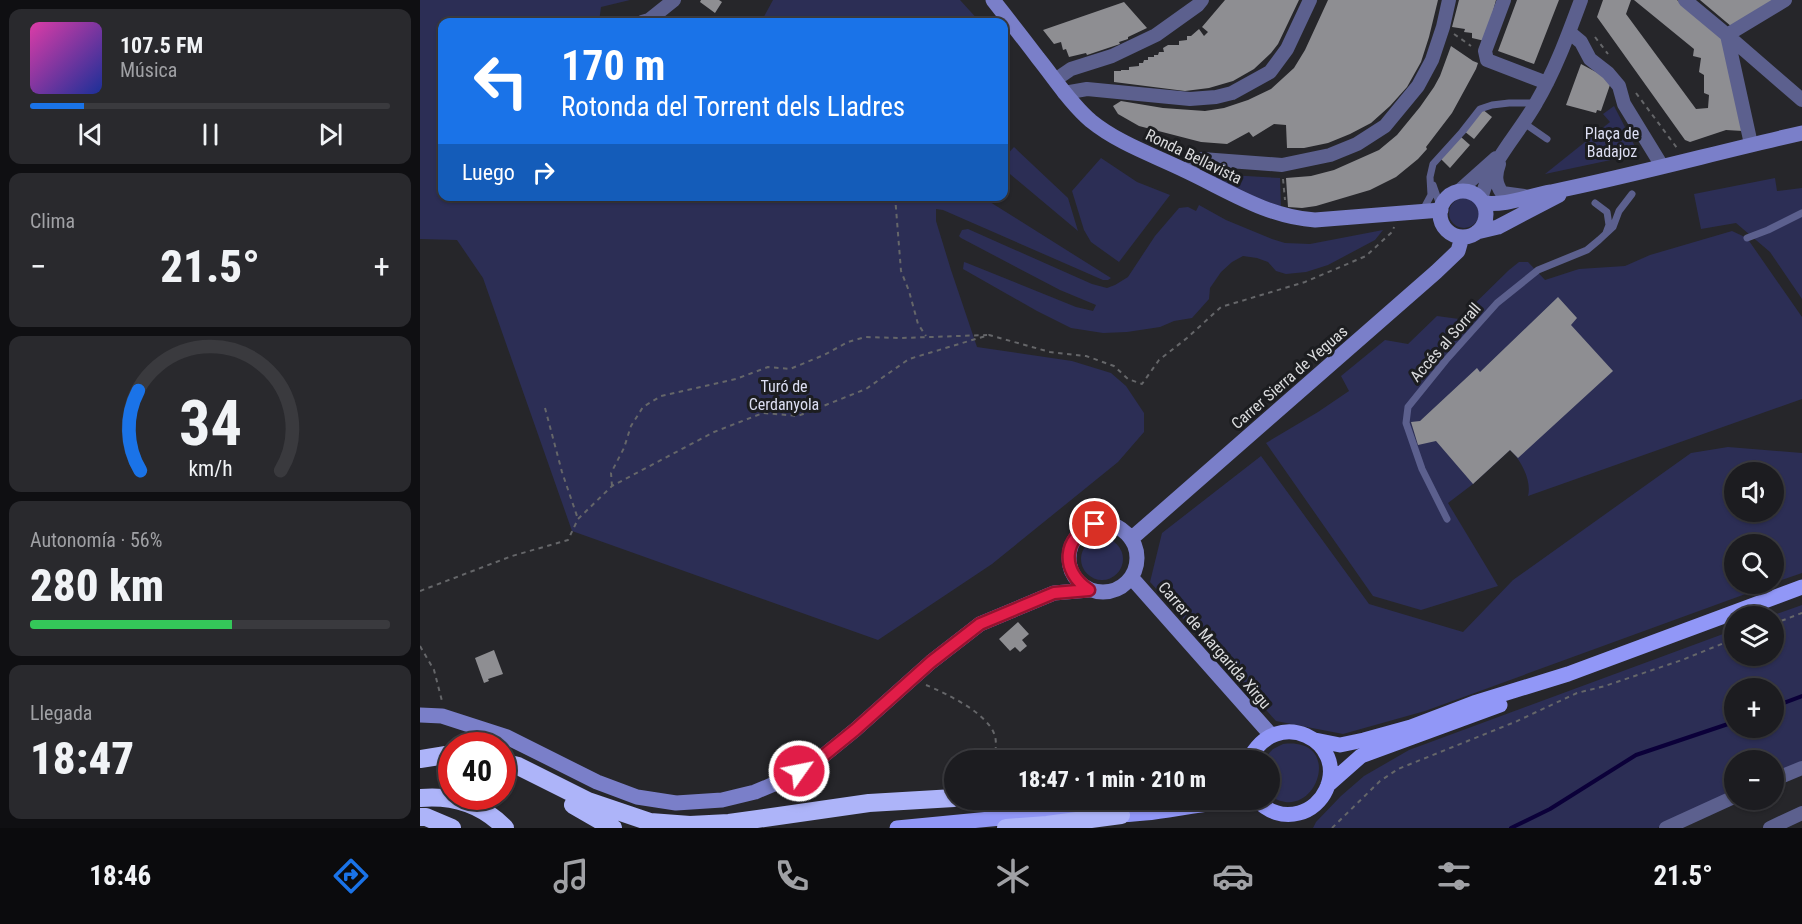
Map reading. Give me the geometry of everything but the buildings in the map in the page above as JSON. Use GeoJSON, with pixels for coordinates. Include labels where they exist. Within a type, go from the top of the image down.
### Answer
{"type":"FeatureCollection","features":[{"type":"Feature","properties":{"kind":"highway"},"geometry":{"type":"LineString","coordinates":[[420,759],[438,756]]}},
{"type":"Feature","properties":{"kind":"highway"},"geometry":{"type":"LineString","coordinates":[[420,759],[438,759]]}},
{"type":"Feature","properties":{"kind":"highway"},"geometry":{"type":"LineString","coordinates":[[516,766],[588,801],[650,822],[690,825],[729,823],[869,803],[944,799]]}},
{"type":"Feature","properties":{"kind":"highway"},"geometry":{"type":"LineString","coordinates":[[516,775],[613,828]]}},
{"type":"Feature","properties":{"kind":"highway"},"geometry":{"type":"LineString","coordinates":[[420,798],[437,796],[463,801],[480,808],[506,828]]}},
{"type":"Feature","properties":{"kind":"highway"},"geometry":{"type":"LineString","coordinates":[[1006,828],[1044,817],[1121,815]]}},
{"type":"Feature","properties":{"kind":"highway"},"geometry":{"type":"LineString","coordinates":[[420,817],[426,817],[452,828]]}},
{"type":"Feature","properties":{"kind":"main road"},"geometry":{"type":"LineString","coordinates":[[1314,740],[1340,745],[1364,741],[1411,727],[1474,703],[1568,674],[1802,587]]}},
{"type":"Feature","properties":{"kind":"main road"},"geometry":{"type":"LineString","coordinates":[[1770,606],[1802,595]]}},
{"type":"Feature","properties":{"kind":"main road"},"geometry":{"type":"LineString","coordinates":[[1328,785],[1361,756],[1724,623]]}},
{"type":"Feature","properties":{"kind":"main road"},"geometry":{"type":"LineString","coordinates":[[1256,750],[1271,735],[1288,732],[1304,734],[1323,749],[1329,760],[1328,785],[1323,796],[1315,805],[1293,814],[1280,814],[1269,810]]}},
{"type":"Feature","properties":{"kind":"main road"},"geometry":{"type":"LineString","coordinates":[[897,828],[1044,817],[1087,810]]}},
{"type":"Feature","properties":{"kind":"main road"},"geometry":{"type":"LineString","coordinates":[[1121,815],[1157,810]]}},
{"type":"Feature","properties":{"kind":"street"},"geometry":{"type":"LineString","coordinates":[[652,18],[674,0]]}},
{"type":"Feature","properties":{"kind":"street","name":"Ronda Bellavista"},"geometry":{"type":"LineString","coordinates":[[993,0],[1007,18]]}},
{"type":"Feature","properties":{"kind":"street"},"geometry":{"type":"LineString","coordinates":[[1054,80],[1071,69],[1112,56],[1156,35],[1202,0]]}},
{"type":"Feature","properties":{"kind":"street"},"geometry":{"type":"LineString","coordinates":[[1064,93],[1087,89],[1190,99],[1232,93],[1270,72],[1287,49],[1310,0]]}},
{"type":"Feature","properties":{"kind":"street"},"geometry":{"type":"LineString","coordinates":[[1185,170],[1202,159],[1282,165],[1330,155],[1357,144],[1385,126],[1418,86],[1432,60],[1449,0]]}},
{"type":"Feature","properties":{"kind":"street"},"geometry":{"type":"LineString","coordinates":[[1504,0],[1485,51],[1487,60],[1547,83]]}},
{"type":"Feature","properties":{"kind":"street"},"geometry":{"type":"LineString","coordinates":[[1477,232],[1482,228],[1486,216],[1482,201],[1487,179],[1537,103],[1581,0]]}},
{"type":"Feature","properties":{"kind":"street"},"geometry":{"type":"LineString","coordinates":[[1685,0],[1802,99]]}},
{"type":"Feature","properties":{"kind":"street"},"geometry":{"type":"LineString","coordinates":[[1727,35],[1785,0]]}},
{"type":"Feature","properties":{"kind":"street","name":"Ronda Bellavista"},"geometry":{"type":"LineString","coordinates":[[1008,20],[1064,93],[1092,122],[1132,146],[1250,203],[1278,214],[1315,220],[1441,209]]}},
{"type":"Feature","properties":{"kind":"street"},"geometry":{"type":"LineString","coordinates":[[1569,32],[1581,42],[1590,59],[1608,73],[1619,86],[1624,104],[1662,166]]}},
{"type":"Feature","properties":{"kind":"street"},"geometry":{"type":"LineString","coordinates":[[1727,35],[1751,144]]}},
{"type":"Feature","properties":{"kind":"street"},"geometry":{"type":"LineString","coordinates":[[1459,191],[1472,193],[1482,201],[1503,204],[1526,196],[1578,186],[1802,133]]}},
{"type":"Feature","properties":{"kind":"street"},"geometry":{"type":"LineString","coordinates":[[1504,151],[1459,191],[1450,196],[1441,209],[1441,221],[1451,234],[1462,237],[1498,228],[1578,186]]}},
{"type":"Feature","properties":{"kind":"street"},"geometry":{"type":"LineString","coordinates":[[1504,151],[1497,170],[1498,187],[1502,193],[1526,196]]}},
{"type":"Feature","properties":{"kind":"street","name":"Carrer Sierra de Yeguas"},"geometry":{"type":"LineString","coordinates":[[1131,539],[1453,257],[1458,251],[1462,237]]}},
{"type":"Feature","properties":{"kind":"street"},"geometry":{"type":"LineString","coordinates":[[420,715],[442,716],[507,737],[597,782],[637,797],[676,803],[722,800],[763,789],[818,760],[931,662],[980,624],[1054,593],[1089,590],[1103,593],[1125,585],[1137,562],[1135,546],[1131,539],[1126,533],[1112,525],[1095,524],[1086,528],[1073,540],[1069,567],[1062,584],[1054,593]]}},
{"type":"Feature","properties":{"kind":"street"},"geometry":{"type":"LineString","coordinates":[[1069,567],[1073,576],[1089,590]]}},
{"type":"Feature","properties":{"kind":"street","name":"Carrer de Margarida Xirgu"},"geometry":{"type":"LineString","coordinates":[[1131,577],[1271,735]]}},
{"type":"Feature","properties":{"kind":"street"},"geometry":{"type":"LineString","coordinates":[[1784,775],[1802,768]]}},
{"type":"Feature","properties":{"kind":"street"},"geometry":{"type":"LineString","coordinates":[[1666,828],[1724,802]]}},
{"type":"Feature","properties":{"kind":"street"},"geometry":{"type":"LineString","coordinates":[[1770,828],[1802,813]]}},
{"type":"Feature","properties":{"kind":"lane"},"geometry":{"type":"LineString","coordinates":[[1423,211],[1431,195],[1430,177],[1433,164],[1480,109],[1509,103],[1537,103]]}},
{"type":"Feature","properties":{"kind":"lane"},"geometry":{"type":"LineString","coordinates":[[1524,123],[1547,139]]}},
{"type":"Feature","properties":{"kind":"lane"},"geometry":{"type":"LineString","coordinates":[[1430,177],[1441,209]]}},
{"type":"Feature","properties":{"kind":"lane"},"geometry":{"type":"LineString","coordinates":[[1605,235],[1613,227],[1623,204],[1632,194]]}},
{"type":"Feature","properties":{"kind":"lane"},"geometry":{"type":"LineString","coordinates":[[1595,203],[1606,212],[1609,225],[1605,235]]}},
{"type":"Feature","properties":{"kind":"lane"},"geometry":{"type":"LineString","coordinates":[[1747,238],[1802,213]]}},
{"type":"Feature","properties":{"kind":"lane","name":"Accés al Sorrall"},"geometry":{"type":"LineString","coordinates":[[1447,519],[1422,469],[1406,423],[1408,406],[1497,303],[1538,270],[1587,249],[1605,235]]}},
{"type":"Feature","properties":{"kind":"path"},"geometry":{"type":"LineString","coordinates":[[1443,27],[1485,51]]}},
{"type":"Feature","properties":{"kind":"path"},"geometry":{"type":"LineString","coordinates":[[1282,165],[1285,203]]}},
{"type":"Feature","properties":{"kind":"path"},"geometry":{"type":"LineString","coordinates":[[895,201],[901,271],[918,324],[926,336]]}},
{"type":"Feature","properties":{"kind":"path"},"geometry":{"type":"LineString","coordinates":[[612,486],[611,473],[624,448],[631,426],[643,406],[661,396],[736,378],[768,367],[790,369],[848,342],[865,337],[989,335],[1050,352],[1086,356],[1114,366],[1128,379],[1142,384],[1158,360],[1187,338],[1221,307],[1305,282],[1366,256],[1393,231],[1395,225]]}},
{"type":"Feature","properties":{"kind":"path"},"geometry":{"type":"LineString","coordinates":[[420,591],[512,556],[568,540],[578,519],[612,486],[714,432],[763,413],[798,416],[866,389],[909,359],[989,335]]}},
{"type":"Feature","properties":{"kind":"path"},"geometry":{"type":"LineString","coordinates":[[545,408],[562,472],[578,519]]}},
{"type":"Feature","properties":{"kind":"path"},"geometry":{"type":"LineString","coordinates":[[1784,620],[1802,613]]}},
{"type":"Feature","properties":{"kind":"path"},"geometry":{"type":"LineString","coordinates":[[1332,828],[1380,781],[1398,769],[1515,722],[1577,693],[1682,660],[1724,643]]}},
{"type":"Feature","properties":{"kind":"path"},"geometry":{"type":"LineString","coordinates":[[420,646],[434,670],[442,698],[442,716]]}},
{"type":"Feature","properties":{"kind":"path"},"geometry":{"type":"LineString","coordinates":[[913,679],[955,699],[976,713],[988,724],[994,736],[995,750]]}},
{"type":"Feature","properties":{"kind":"green space","name":"Turó de Cerdanyola"},"geometry":{"type":"Polygon","coordinates":[[[420,0],[630,0],[601,7],[600,18],[438,18],[438,201],[988,201],[1111,278],[1103,280],[943,210],[936,209],[936,221],[977,347],[1072,361],[1111,373],[1126,386],[1144,413],[1144,432],[1118,462],[992,564],[878,640],[572,531],[483,278],[457,240],[420,239],[420,0]]]}},
{"type":"Feature","properties":{"kind":"green space"},"geometry":{"type":"Polygon","coordinates":[[[773,0],[960,0],[976,18],[763,18],[773,0]]]}},
{"type":"Feature","properties":{"kind":"green space","name":"Plaça de Badajoz"},"geometry":{"type":"Polygon","coordinates":[[[1614,106],[1639,154],[1545,174],[1610,122],[1603,114],[1614,106]]]}},
{"type":"Feature","properties":{"kind":"green space"},"geometry":{"type":"Polygon","coordinates":[[[1014,147],[1068,198],[1078,231],[1008,172],[1008,154],[1014,147]]]}},
{"type":"Feature","properties":{"kind":"green space"},"geometry":{"type":"Polygon","coordinates":[[[1101,158],[1137,182],[1170,195],[1119,262],[1091,242],[1084,230],[1072,191],[1101,158]]]}},
{"type":"Feature","properties":{"kind":"green space"},"geometry":{"type":"Polygon","coordinates":[[[1212,174],[1280,178],[1281,207],[1249,195],[1211,176],[1212,174]]]}},
{"type":"Feature","properties":{"kind":"green space"},"geometry":{"type":"Polygon","coordinates":[[[1775,178],[1777,191],[1802,188],[1802,299],[1770,252],[1736,223],[1701,229],[1694,194],[1775,178]]]}},
{"type":"Feature","properties":{"kind":"green space"},"geometry":{"type":"Polygon","coordinates":[[[1464,198],[1475,202],[1479,213],[1475,224],[1464,228],[1453,224],[1449,213],[1453,202],[1464,198]]]}},
{"type":"Feature","properties":{"kind":"green space"},"geometry":{"type":"Polygon","coordinates":[[[1199,205],[1226,220],[1285,243],[1310,244],[1383,230],[1375,240],[1328,265],[1306,272],[1286,274],[1276,271],[1268,262],[1243,256],[1221,272],[1210,288],[1209,299],[1192,318],[1174,321],[1160,327],[1127,332],[1103,333],[1071,328],[963,269],[964,262],[1076,307],[1093,311],[1096,305],[1060,290],[961,238],[959,236],[962,230],[968,229],[1092,284],[1107,288],[1128,277],[1155,236],[1179,208],[1188,207],[1196,211],[1199,205]]]}},
{"type":"Feature","properties":{"kind":"green space"},"geometry":{"type":"Polygon","coordinates":[[[1732,231],[1747,238],[1802,317],[1802,399],[1528,496],[1525,471],[1510,450],[1473,484],[1448,503],[1498,586],[1421,610],[1373,596],[1266,443],[1349,391],[1341,376],[1385,340],[1408,344],[1437,316],[1459,319],[1519,262],[1528,262],[1545,280],[1579,269],[1625,266],[1650,255],[1732,231]]]}},
{"type":"Feature","properties":{"kind":"green space"},"geometry":{"type":"Polygon","coordinates":[[[1728,447],[1802,453],[1802,573],[1784,579],[1784,534],[1724,534],[1724,594],[1746,594],[1425,711],[1343,734],[1276,721],[1150,582],[1162,533],[1261,456],[1369,604],[1463,632],[1513,580],[1691,453],[1728,447]]]}},
{"type":"Feature","properties":{"kind":"green space"},"geometry":{"type":"Polygon","coordinates":[[[1102,538],[1117,544],[1123,559],[1117,574],[1102,580],[1087,574],[1081,559],[1087,544],[1102,538]]]}},
{"type":"Feature","properties":{"kind":"green space"},"geometry":{"type":"Polygon","coordinates":[[[1802,605],[1802,767],[1784,774],[1784,750],[1724,750],[1724,799],[1657,828],[1313,828],[1341,796],[1364,776],[1409,750],[1724,634],[1724,666],[1784,666],[1784,611],[1802,605]]]}},
{"type":"Feature","properties":{"kind":"green space"},"geometry":{"type":"Polygon","coordinates":[[[1283,744],[1303,745],[1314,753],[1319,765],[1317,779],[1311,791],[1300,800],[1285,802],[1280,800],[1280,750],[1273,749],[1283,744]]]}},
{"type":"Feature","properties":{"kind":"waterway"},"geometry":{"type":"LineString","coordinates":[[1784,703],[1802,696]]}},
{"type":"Feature","properties":{"kind":"waterway"},"geometry":{"type":"LineString","coordinates":[[1511,828],[1550,809],[1636,755],[1724,725]]}},
{"type":"Feature","properties":{"kind":"route"},"geometry":{"type":"LineString","coordinates":[[799,771],[818,760],[855,730],[931,662],[980,624],[1054,593],[1089,590],[1073,576],[1068,558],[1073,540],[1079,533],[1095,524]]}}]}
